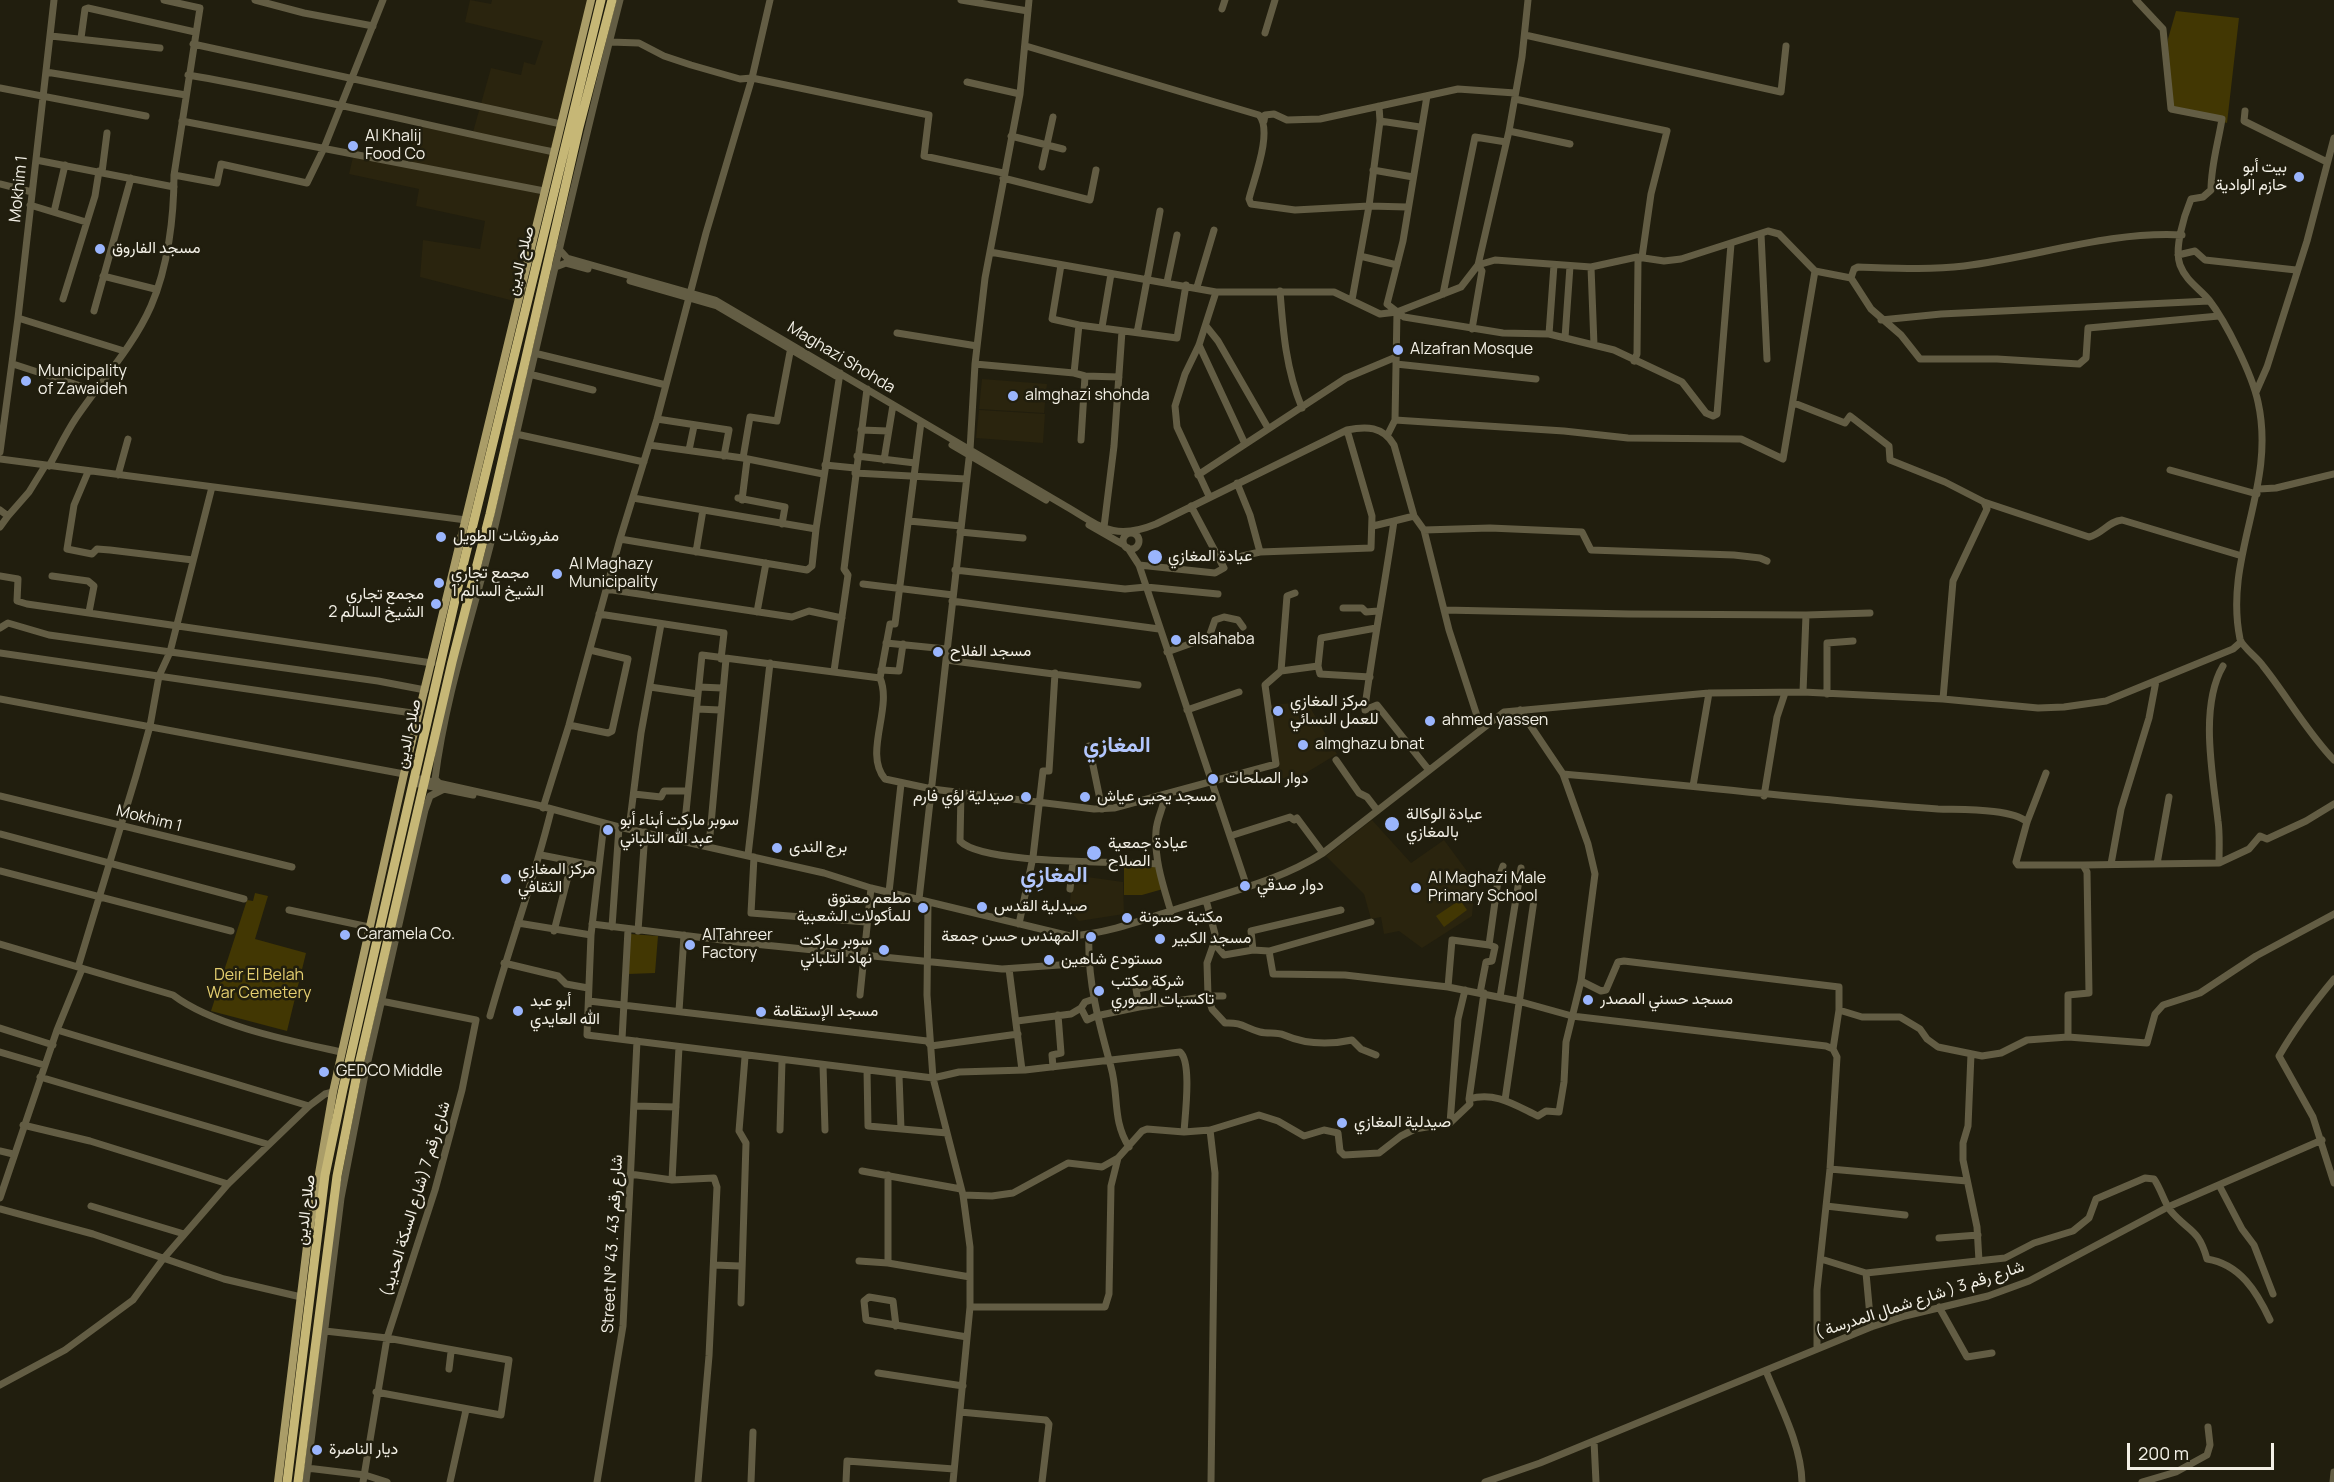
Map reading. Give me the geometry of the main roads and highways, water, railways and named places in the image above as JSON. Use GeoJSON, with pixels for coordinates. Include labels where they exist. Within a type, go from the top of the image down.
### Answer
{"type":"FeatureCollection","features":[{"type":"Feature","properties":{"kind":"highway","name":"صلاح الدين"},"geometry":{"type":"LineString","coordinates":[[287,1482],[325,1175],[398,910],[419,782],[451,621],[601,0]]}},
{"type":"Feature","properties":{"kind":"highway","name":"صلاح الدين"},"geometry":{"type":"LineString","coordinates":[[298,1482],[355,1060],[419,782],[525,376],[579,127],[612,0]]}},
{"type":"Feature","properties":{"kind":"highway"},"geometry":{"type":"LineString","coordinates":[[536,264],[542,263],[550,268]]}},
{"type":"Feature","properties":{"kind":"highway"},"geometry":{"type":"LineString","coordinates":[[512,373],[525,376]]}},
{"type":"Feature","properties":{"kind":"highway"},"geometry":{"type":"LineString","coordinates":[[480,456],[492,452]]}},
{"type":"Feature","properties":{"kind":"highway"},"geometry":{"type":"LineString","coordinates":[[441,627],[451,621]]}},
{"type":"Feature","properties":{"kind":"highway"},"geometry":{"type":"LineString","coordinates":[[295,1419],[306,1421]]}},
{"type":"Feature","properties":{"kind":"main road"},"geometry":{"type":"LineString","coordinates":[[278,1482],[321,1152],[341,1052],[404,774],[591,0]]}},
{"type":"Feature","properties":{"kind":"place","name":"Al Khalij Food Co"},"geometry":{"type":"Point","coordinates":[353,146]}},
{"type":"Feature","properties":{"kind":"place","name":"بيت أبو حازم الوادية"},"geometry":{"type":"Point","coordinates":[2299,177]}},
{"type":"Feature","properties":{"kind":"place","name":"مسجد الفاروق"},"geometry":{"type":"Point","coordinates":[100,249]}},
{"type":"Feature","properties":{"kind":"place","name":"Alzafran Mosque"},"geometry":{"type":"Point","coordinates":[1398,350]}},
{"type":"Feature","properties":{"kind":"place","name":"Municipality of Zawaideh"},"geometry":{"type":"Point","coordinates":[26,381]}},
{"type":"Feature","properties":{"kind":"place","name":"almghazi shohda"},"geometry":{"type":"Point","coordinates":[1013,396]}},
{"type":"Feature","properties":{"kind":"place","name":"مفروشات الطويل"},"geometry":{"type":"Point","coordinates":[441,537]}},
{"type":"Feature","properties":{"kind":"place","name":"عيادة المغازي"},"geometry":{"type":"Point","coordinates":[1155,557]}},
{"type":"Feature","properties":{"kind":"place","name":"Al Maghazy Municipality"},"geometry":{"type":"Point","coordinates":[557,574]}},
{"type":"Feature","properties":{"kind":"place","name":"مجمع تجاري الشيخ السالم 1"},"geometry":{"type":"Point","coordinates":[439,583]}},
{"type":"Feature","properties":{"kind":"place","name":"مجمع تجاري الشيخ السالم 2"},"geometry":{"type":"Point","coordinates":[436,604]}},
{"type":"Feature","properties":{"kind":"place","name":"alsahaba"},"geometry":{"type":"Point","coordinates":[1176,640]}},
{"type":"Feature","properties":{"kind":"place","name":"مسجد الفلاح"},"geometry":{"type":"Point","coordinates":[938,652]}},
{"type":"Feature","properties":{"kind":"place","name":"مركز المغازي للعمل النسائي"},"geometry":{"type":"Point","coordinates":[1278,711]}},
{"type":"Feature","properties":{"kind":"place","name":"ahmed yassen"},"geometry":{"type":"Point","coordinates":[1430,721]}},
{"type":"Feature","properties":{"kind":"place","name":"almghazu bnat"},"geometry":{"type":"Point","coordinates":[1303,745]}},
{"type":"Feature","properties":{"kind":"place","name":"دوار الصلحات"},"geometry":{"type":"Point","coordinates":[1213,779]}},
{"type":"Feature","properties":{"kind":"place","name":"صيدلية لؤي فارم"},"geometry":{"type":"Point","coordinates":[1026,797]}},
{"type":"Feature","properties":{"kind":"place","name":"مسجد يحيى عياش"},"geometry":{"type":"Point","coordinates":[1085,797]}},
{"type":"Feature","properties":{"kind":"place","name":"عيادة الوكالة بالمغازي"},"geometry":{"type":"Point","coordinates":[1392,824]}},
{"type":"Feature","properties":{"kind":"place","name":"سوبر ماركت أبناء أبو عبد الله التلباني"},"geometry":{"type":"Point","coordinates":[608,830]}},
{"type":"Feature","properties":{"kind":"place","name":"برج الندى"},"geometry":{"type":"Point","coordinates":[777,848]}},
{"type":"Feature","properties":{"kind":"place","name":"عيادة جمعية الصلاح"},"geometry":{"type":"Point","coordinates":[1094,853]}},
{"type":"Feature","properties":{"kind":"place","name":"مركز المغازي الثقافي"},"geometry":{"type":"Point","coordinates":[506,879]}},
{"type":"Feature","properties":{"kind":"place","name":"دوار صدقي"},"geometry":{"type":"Point","coordinates":[1245,886]}},
{"type":"Feature","properties":{"kind":"place","name":"Al Maghazi Male Primary School"},"geometry":{"type":"Point","coordinates":[1416,888]}},
{"type":"Feature","properties":{"kind":"place","name":"صيدلية القدس"},"geometry":{"type":"Point","coordinates":[982,907]}},
{"type":"Feature","properties":{"kind":"place","name":"مطعم معتوق للمأكولات الشعبية"},"geometry":{"type":"Point","coordinates":[923,908]}},
{"type":"Feature","properties":{"kind":"place","name":"مكتبة حسونة"},"geometry":{"type":"Point","coordinates":[1127,918]}},
{"type":"Feature","properties":{"kind":"place","name":"Caramela Co."},"geometry":{"type":"Point","coordinates":[345,935]}},
{"type":"Feature","properties":{"kind":"place","name":"المهندس حسن جمعة"},"geometry":{"type":"Point","coordinates":[1091,937]}},
{"type":"Feature","properties":{"kind":"place","name":"مسجد الكبير"},"geometry":{"type":"Point","coordinates":[1160,939]}},
{"type":"Feature","properties":{"kind":"place","name":"AlTahreer Factory"},"geometry":{"type":"Point","coordinates":[690,945]}},
{"type":"Feature","properties":{"kind":"place","name":"سوبر ماركت نهاد التلباني"},"geometry":{"type":"Point","coordinates":[884,950]}},
{"type":"Feature","properties":{"kind":"place","name":"مستودع شاهين"},"geometry":{"type":"Point","coordinates":[1049,960]}},
{"type":"Feature","properties":{"kind":"place","name":"شركة مكتب تاكسيات الصوري"},"geometry":{"type":"Point","coordinates":[1099,991]}},
{"type":"Feature","properties":{"kind":"place","name":"مسجد حسني المصدر"},"geometry":{"type":"Point","coordinates":[1588,1000]}},
{"type":"Feature","properties":{"kind":"place","name":"أبو عبد الله العايدي"},"geometry":{"type":"Point","coordinates":[518,1011]}},
{"type":"Feature","properties":{"kind":"place","name":"مسجد الإستقامة"},"geometry":{"type":"Point","coordinates":[761,1012]}},
{"type":"Feature","properties":{"kind":"place","name":"GEDCO Middle"},"geometry":{"type":"Point","coordinates":[324,1072]}},
{"type":"Feature","properties":{"kind":"place","name":"صيدلية المغازي"},"geometry":{"type":"Point","coordinates":[1342,1123]}},
{"type":"Feature","properties":{"kind":"place","name":"ديار الناصرة"},"geometry":{"type":"Point","coordinates":[317,1450]}},
{"type":"Feature","properties":{"kind":"district","name":"المغازي"},"geometry":{"type":"Point","coordinates":[1117,746]}},
{"type":"Feature","properties":{"kind":"district","name":"المغازِي"},"geometry":{"type":"Point","coordinates":[1054,876]}},
{"type":"Feature","properties":{"kind":"park label","name":"Deir El Belah War Cemetery"},"geometry":{"type":"Point","coordinates":[259,985]}}]}
